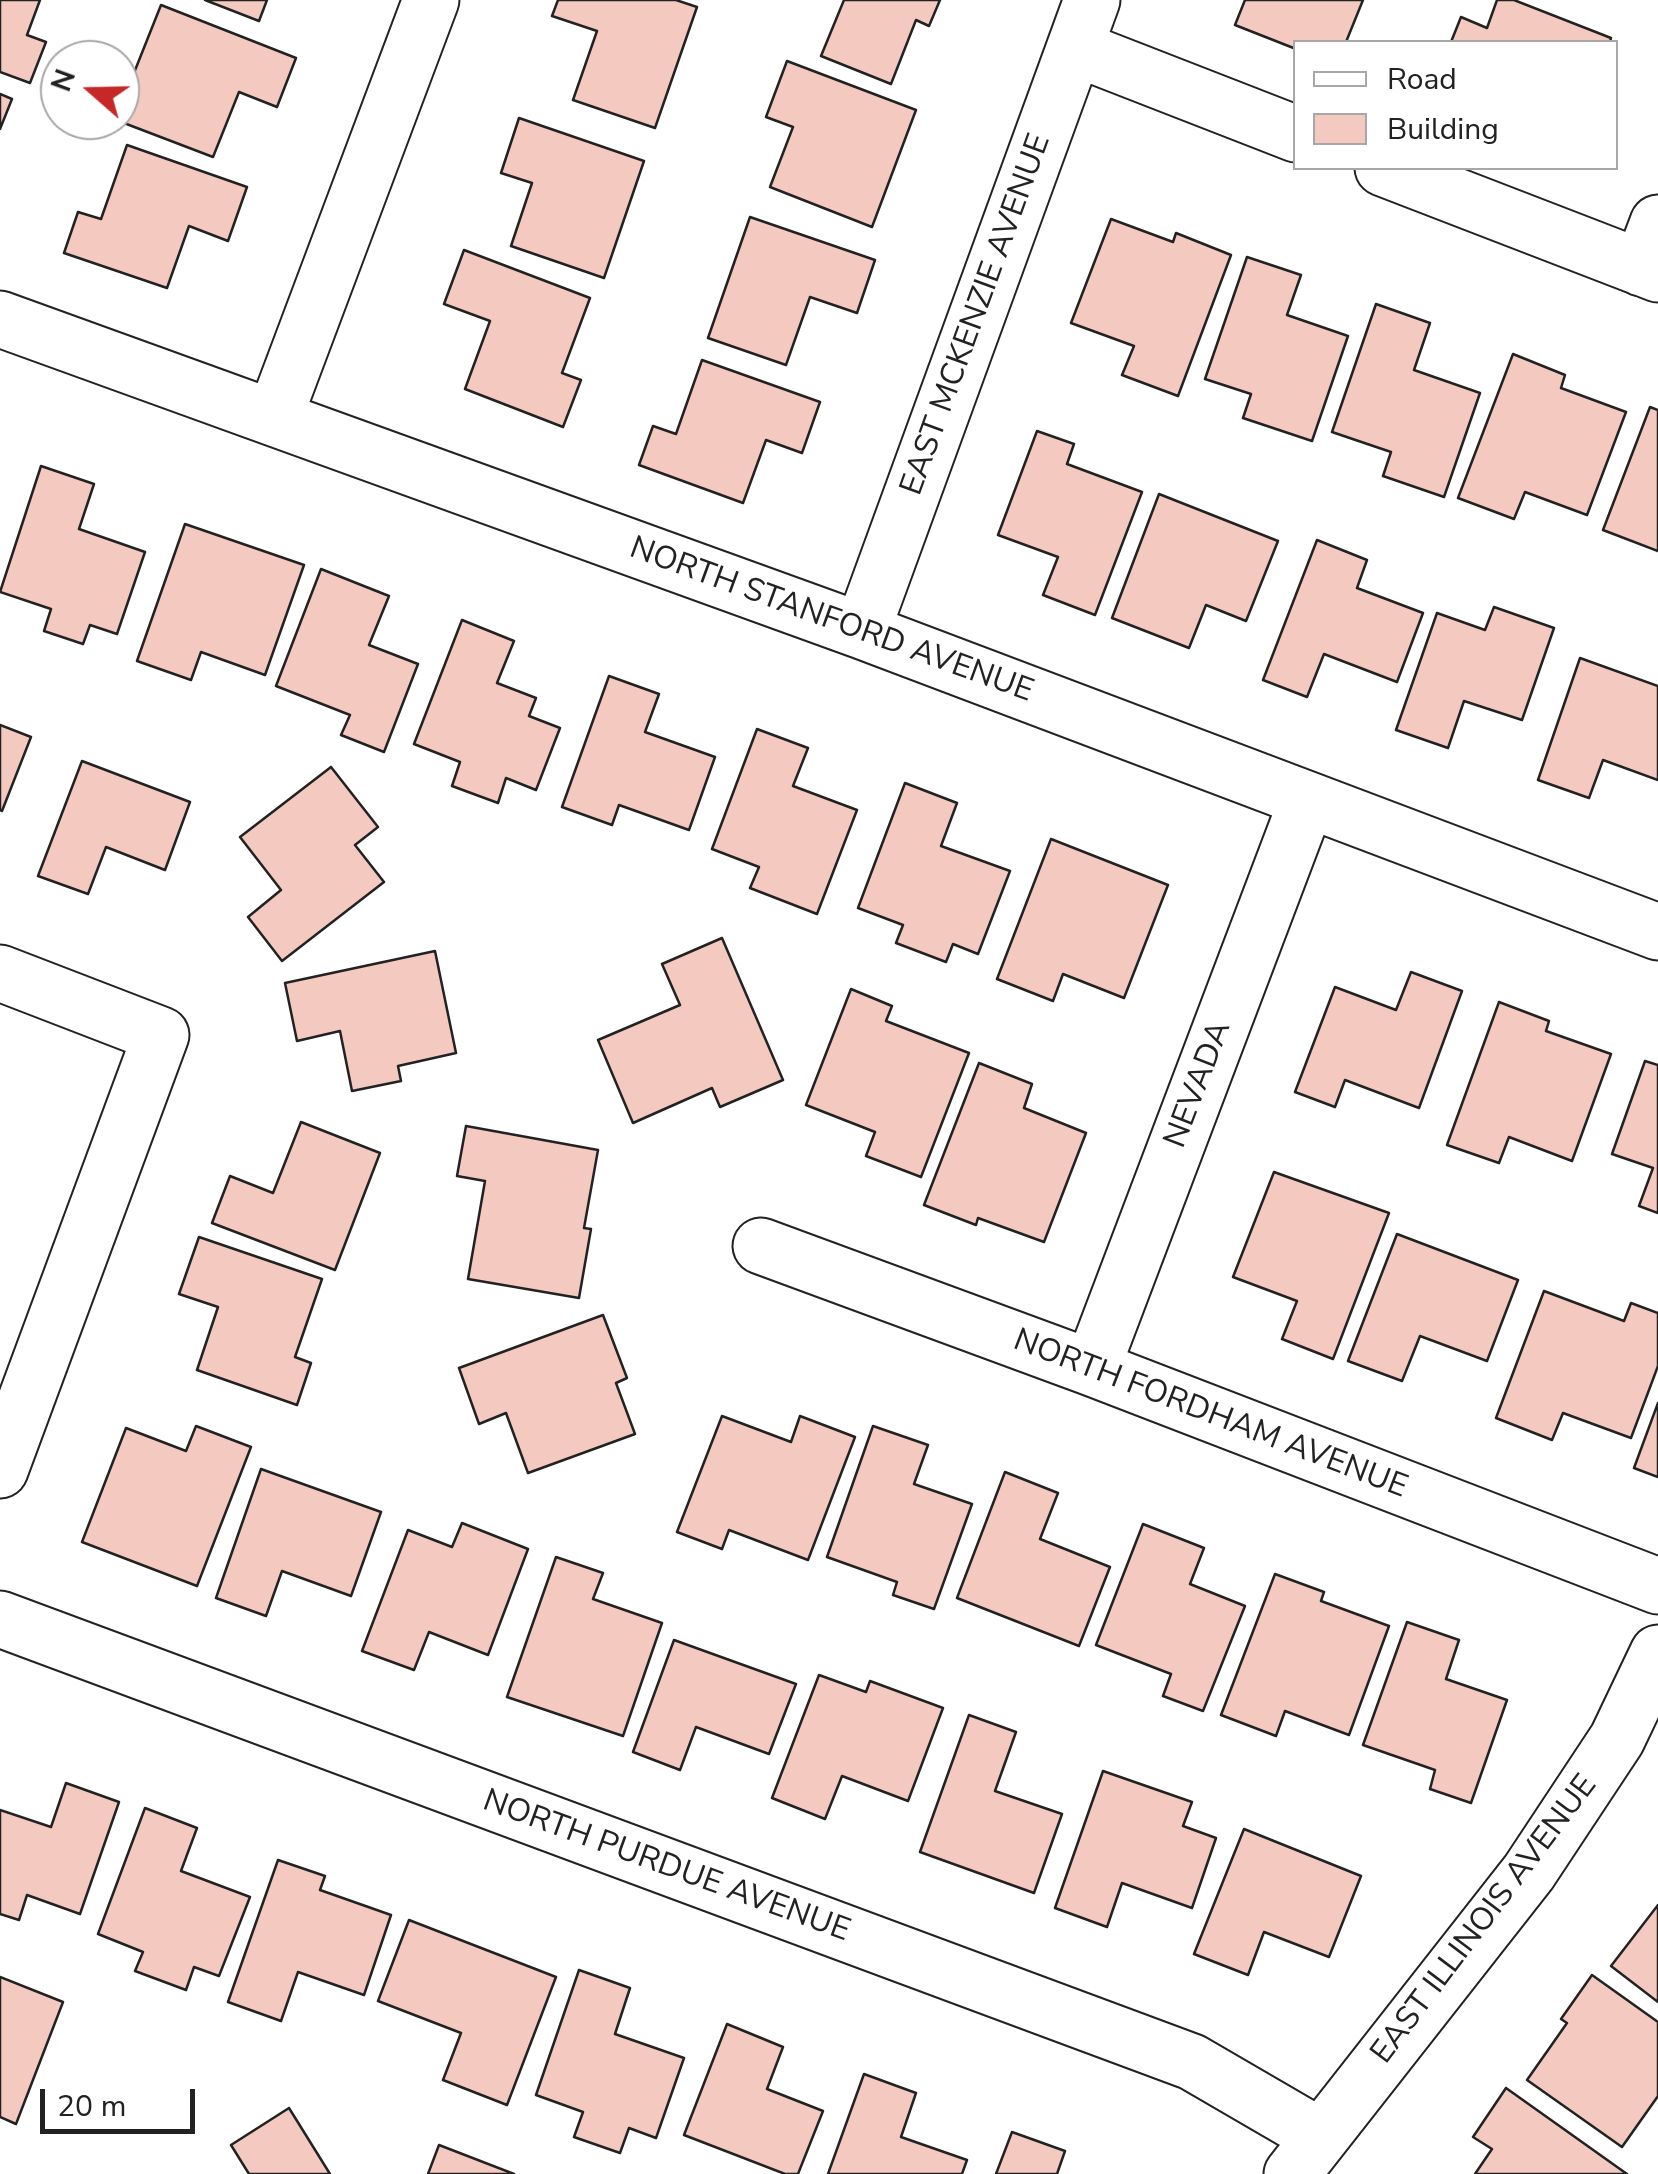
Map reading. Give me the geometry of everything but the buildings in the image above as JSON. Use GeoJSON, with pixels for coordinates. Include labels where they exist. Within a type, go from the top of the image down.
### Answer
{"type":"FeatureCollection","features":[{"type":"Feature","properties":{"kind":"street"},"geometry":{"type":"LineString","coordinates":[[274,418],[431,0]]}},
{"type":"Feature","properties":{"kind":"street"},"geometry":{"type":"LineString","coordinates":[[1083,24],[1293,132]]}},
{"type":"Feature","properties":{"kind":"street","name":"EAST MCKENZIE AVENUE"},"geometry":{"type":"LineString","coordinates":[[862,631],[1083,24]]}},
{"type":"Feature","properties":{"kind":"street"},"geometry":{"type":"LineString","coordinates":[[1389,170],[1652,255]]}},
{"type":"Feature","properties":{"kind":"street","name":"NORTH STANFORD AVENUE"},"geometry":{"type":"LineString","coordinates":[[0,318],[862,631],[1658,932]]}},
{"type":"Feature","properties":{"kind":"street","name":"NEVADA"},"geometry":{"type":"LineString","coordinates":[[1092,1368],[1307,801]]}},
{"type":"Feature","properties":{"kind":"street"},"geometry":{"type":"LineString","coordinates":[[0,974],[161,1035],[0,1470]]}},
{"type":"Feature","properties":{"kind":"street","name":"NORTH FORDHAM AVENUE"},"geometry":{"type":"LineString","coordinates":[[761,1246],[1092,1368],[1658,1586]]}},
{"type":"Feature","properties":{"kind":"street","name":"NORTH PURDUE AVENUE"},"geometry":{"type":"LineString","coordinates":[[0,1619],[1192,2062],[1307,2156]]}},
{"type":"Feature","properties":{"kind":"street","name":"EAST ILLINOIS AVENUE"},"geometry":{"type":"LineString","coordinates":[[1307,2156],[1529,1872],[1617,1739],[1658,1653]]}}]}
